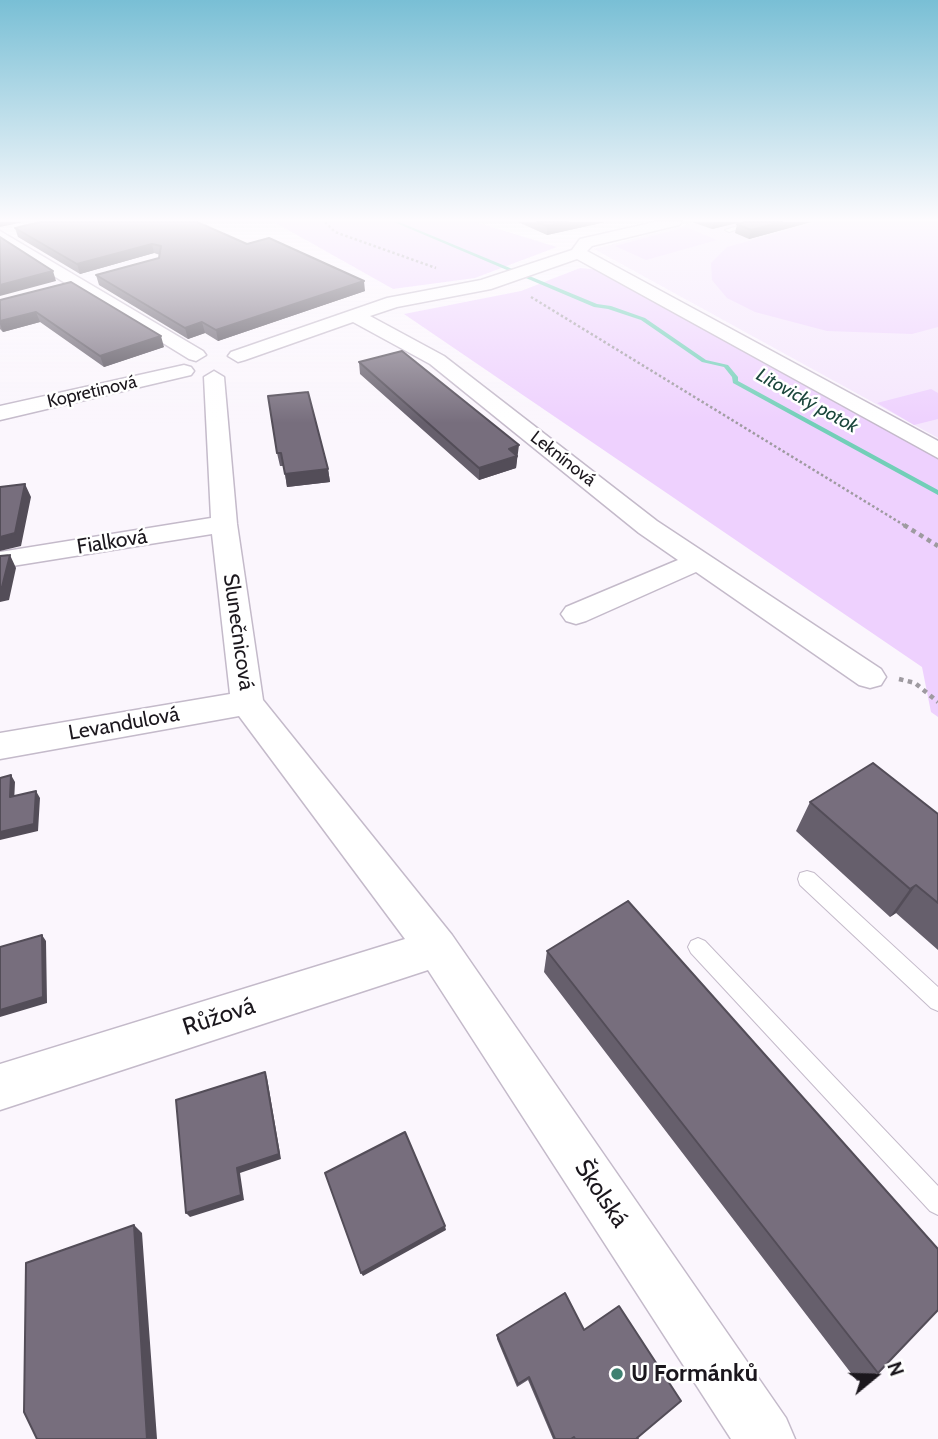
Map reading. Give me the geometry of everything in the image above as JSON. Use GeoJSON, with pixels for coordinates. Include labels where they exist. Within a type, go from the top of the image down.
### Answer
{"type":"FeatureCollection","features":[{"type":"Feature","properties":{"kind":"street"},"geometry":{"type":"LineString","coordinates":[[88,289],[198,368],[238,368],[242,363],[238,356]]}},
{"type":"Feature","properties":{"kind":"street"},"geometry":{"type":"LineString","coordinates":[[198,368],[216,351],[238,356],[413,297],[458,289]]}},
{"type":"Feature","properties":{"kind":"street"},"geometry":{"type":"LineString","coordinates":[[654,289],[938,451]]}},
{"type":"Feature","properties":{"kind":"street","name":"Leknínová"},"geometry":{"type":"LineString","coordinates":[[355,315],[437,360],[698,562],[870,677]]}},
{"type":"Feature","properties":{"kind":"street","name":"Kopretinová"},"geometry":{"type":"LineString","coordinates":[[0,413],[198,368]]}},
{"type":"Feature","properties":{"kind":"street","name":"Slunečnicová"},"geometry":{"type":"LineString","coordinates":[[198,368],[224,524],[247,703],[438,948]]}},
{"type":"Feature","properties":{"kind":"street","name":"Fialková"},"geometry":{"type":"LineString","coordinates":[[0,560],[224,524]]}},
{"type":"Feature","properties":{"kind":"street"},"geometry":{"type":"LineString","coordinates":[[576,614],[698,562]]}},
{"type":"Feature","properties":{"kind":"street","name":"Levandulová"},"geometry":{"type":"LineString","coordinates":[[0,746],[247,703]]}},
{"type":"Feature","properties":{"kind":"street","name":"Růžová"},"geometry":{"type":"LineString","coordinates":[[0,1087],[438,948]]}},
{"type":"Feature","properties":{"kind":"street","name":"Školská"},"geometry":{"type":"LineString","coordinates":[[438,948],[765,1439]]}},
{"type":"Feature","properties":{"kind":"lane"},"geometry":{"type":"LineString","coordinates":[[807,879],[938,1001]]}},
{"type":"Feature","properties":{"kind":"lane"},"geometry":{"type":"LineString","coordinates":[[698,947],[938,1203]]}},
{"type":"Feature","properties":{"kind":"path"},"geometry":{"type":"LineString","coordinates":[[510,289],[535,298],[938,547]]}},
{"type":"Feature","properties":{"kind":"shaded area"},"geometry":{"type":"Polygon","coordinates":[[[636,289],[938,458],[938,717],[931,712],[922,667],[404,314],[521,291],[636,289]]]}},
{"type":"Feature","properties":{"kind":"shaded area"},"geometry":{"type":"Polygon","coordinates":[[[667,289],[938,289],[938,438],[667,289]]]}},
{"type":"Feature","properties":{"kind":"shaded area"},"geometry":{"type":"Polygon","coordinates":[[[720,289],[938,289],[938,327],[912,334],[827,331],[755,312],[727,298],[720,289]]]}},
{"type":"Feature","properties":{"kind":"shaded area"},"geometry":{"type":"Polygon","coordinates":[[[931,389],[938,393],[938,419],[914,425],[877,403],[931,389]]]}},
{"type":"Feature","properties":{"kind":"building"},"geometry":{"type":"Polygon","coordinates":[[[43,289],[83,289],[161,336],[100,356],[36,312],[0,321],[0,300],[43,289]]]}},
{"type":"Feature","properties":{"kind":"building"},"geometry":{"type":"Polygon","coordinates":[[[120,289],[339,289],[216,330],[202,322],[185,328],[120,289]]]}},
{"type":"Feature","properties":{"kind":"building"},"geometry":{"type":"Polygon","coordinates":[[[402,351],[519,445],[509,449],[517,456],[479,468],[359,362],[402,351]]]}},
{"type":"Feature","properties":{"kind":"building"},"geometry":{"type":"Polygon","coordinates":[[[308,392],[328,469],[285,474],[281,453],[277,453],[268,396],[308,392]]]}},
{"type":"Feature","properties":{"kind":"building"},"geometry":{"type":"Polygon","coordinates":[[[25,484],[15,533],[0,537],[0,487],[25,484]]]}},
{"type":"Feature","properties":{"kind":"building"},"geometry":{"type":"Polygon","coordinates":[[[10,555],[2,587],[0,587],[0,556],[10,555]]]}},
{"type":"Feature","properties":{"kind":"building"},"geometry":{"type":"Polygon","coordinates":[[[873,763],[938,814],[938,903],[916,885],[910,889],[810,802],[873,763]]]}},
{"type":"Feature","properties":{"kind":"building"},"geometry":{"type":"Polygon","coordinates":[[[11,775],[10,797],[36,791],[34,824],[0,832],[0,778],[11,775]]]}},
{"type":"Feature","properties":{"kind":"building"},"geometry":{"type":"Polygon","coordinates":[[[628,901],[938,1249],[938,1310],[878,1373],[547,951],[628,901]]]}},
{"type":"Feature","properties":{"kind":"building"},"geometry":{"type":"Polygon","coordinates":[[[42,935],[43,997],[0,1010],[0,947],[42,935]]]}},
{"type":"Feature","properties":{"kind":"building"},"geometry":{"type":"Polygon","coordinates":[[[265,1072],[279,1154],[237,1168],[241,1195],[186,1213],[176,1100],[265,1072]]]}},
{"type":"Feature","properties":{"kind":"building"},"geometry":{"type":"Polygon","coordinates":[[[405,1132],[445,1226],[361,1273],[325,1173],[405,1132]]]}},
{"type":"Feature","properties":{"kind":"building"},"geometry":{"type":"Polygon","coordinates":[[[134,1225],[147,1439],[37,1439],[24,1412],[26,1263],[134,1225]]]}},
{"type":"Feature","properties":{"kind":"building"},"geometry":{"type":"Polygon","coordinates":[[[565,1293],[584,1330],[619,1306],[681,1401],[638,1439],[555,1439],[529,1377],[518,1384],[497,1335],[565,1293]]]}},
{"type":"Feature","properties":{"kind":"waterway","name":"Litovický potok"},"geometry":{"type":"LineString","coordinates":[[556,289],[596,306],[609,307],[643,319],[704,361],[726,366],[735,377],[735,382],[938,493]]}},
{"type":"Feature","properties":{"kind":"place","name":"U Formánků"},"geometry":{"type":"Point","coordinates":[617,1374]}}]}
